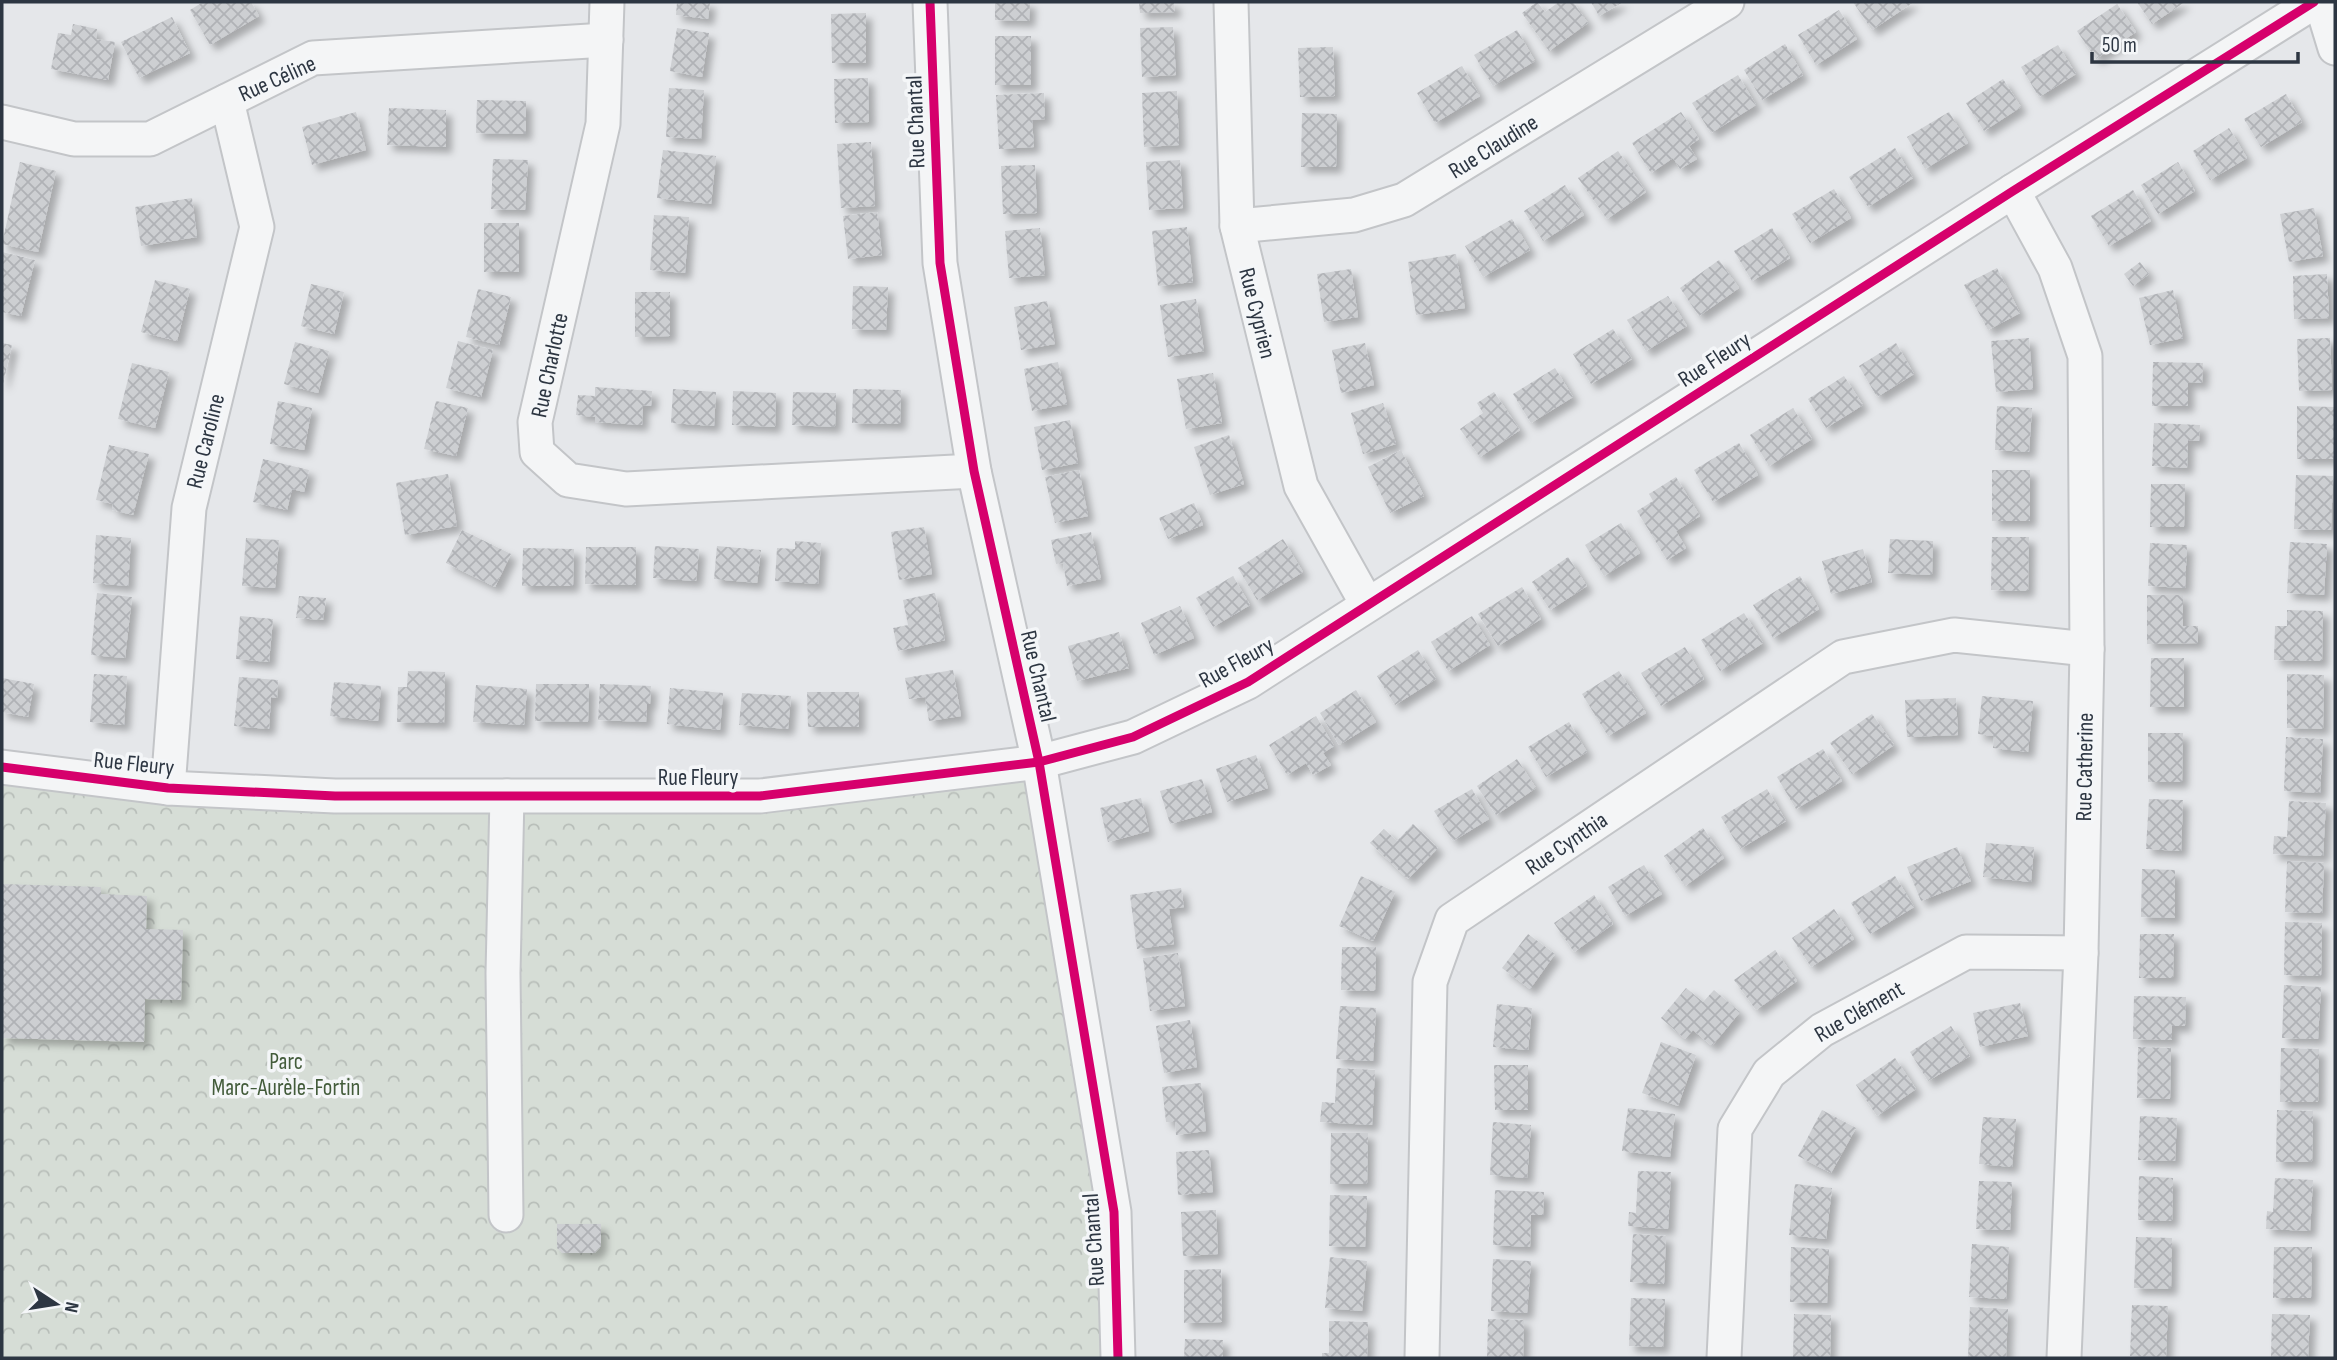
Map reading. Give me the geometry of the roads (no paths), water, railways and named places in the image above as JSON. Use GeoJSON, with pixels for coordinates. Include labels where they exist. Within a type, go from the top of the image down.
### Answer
{"type":"FeatureCollection","features":[{"type":"Feature","properties":{"kind":"street","name":"Rue Charlotte"},"geometry":{"type":"LineString","coordinates":[[607,2],[603,124],[535,422],[537,452],[568,481],[626,489],[974,471]]}},
{"type":"Feature","properties":{"kind":"street","name":"Rue Chantal"},"geometry":{"type":"LineString","coordinates":[[930,2],[940,263],[974,471],[1039,762],[1114,1212],[1118,1358]]}},
{"type":"Feature","properties":{"kind":"street","name":"Rue Cyprien"},"geometry":{"type":"LineString","coordinates":[[1231,2],[1237,226],[1301,486],[1367,604]]}},
{"type":"Feature","properties":{"kind":"street","name":"Rue Claudine"},"geometry":{"type":"LineString","coordinates":[[1237,226],[1354,215],[1404,200],[1727,2]]}},
{"type":"Feature","properties":{"kind":"street","name":"Rue Fleury"},"geometry":{"type":"LineString","coordinates":[[2,767],[168,788],[335,796],[760,796],[1039,762],[1133,737],[1248,682],[2013,191],[2314,2]]}},
{"type":"Feature","properties":{"kind":"street"},"geometry":{"type":"LineString","coordinates":[[2321,2],[2335,48]]}},
{"type":"Feature","properties":{"kind":"street","name":"Rue Céline"},"geometry":{"type":"LineString","coordinates":[[2,122],[74,139],[150,139],[313,58],[606,40]]}},
{"type":"Feature","properties":{"kind":"street","name":"Rue Caroline"},"geometry":{"type":"LineString","coordinates":[[168,788],[189,508],[257,227],[227,102]]}},
{"type":"Feature","properties":{"kind":"street","name":"Rue Catherine"},"geometry":{"type":"LineString","coordinates":[[2013,191],[2055,268],[2085,356],[2087,649],[2081,953],[2064,1358]]}},
{"type":"Feature","properties":{"kind":"street","name":"Rue Cynthia"},"geometry":{"type":"LineString","coordinates":[[1422,1358],[1430,982],[1452,920],[1843,657],[1954,635],[2087,649]]}},
{"type":"Feature","properties":{"kind":"street"},"geometry":{"type":"LineString","coordinates":[[506,1215],[503,973],[507,796]]}},
{"type":"Feature","properties":{"kind":"street","name":"Rue Clément"},"geometry":{"type":"LineString","coordinates":[[1724,1358],[1735,1129],[1769,1073],[1822,1030],[1966,952],[2081,953]]}},
{"type":"Feature","properties":{"kind":"park label","name":"Parc Marc-Aurèle-Fortin"},"geometry":{"type":"Point","coordinates":[286,1074]}}]}
